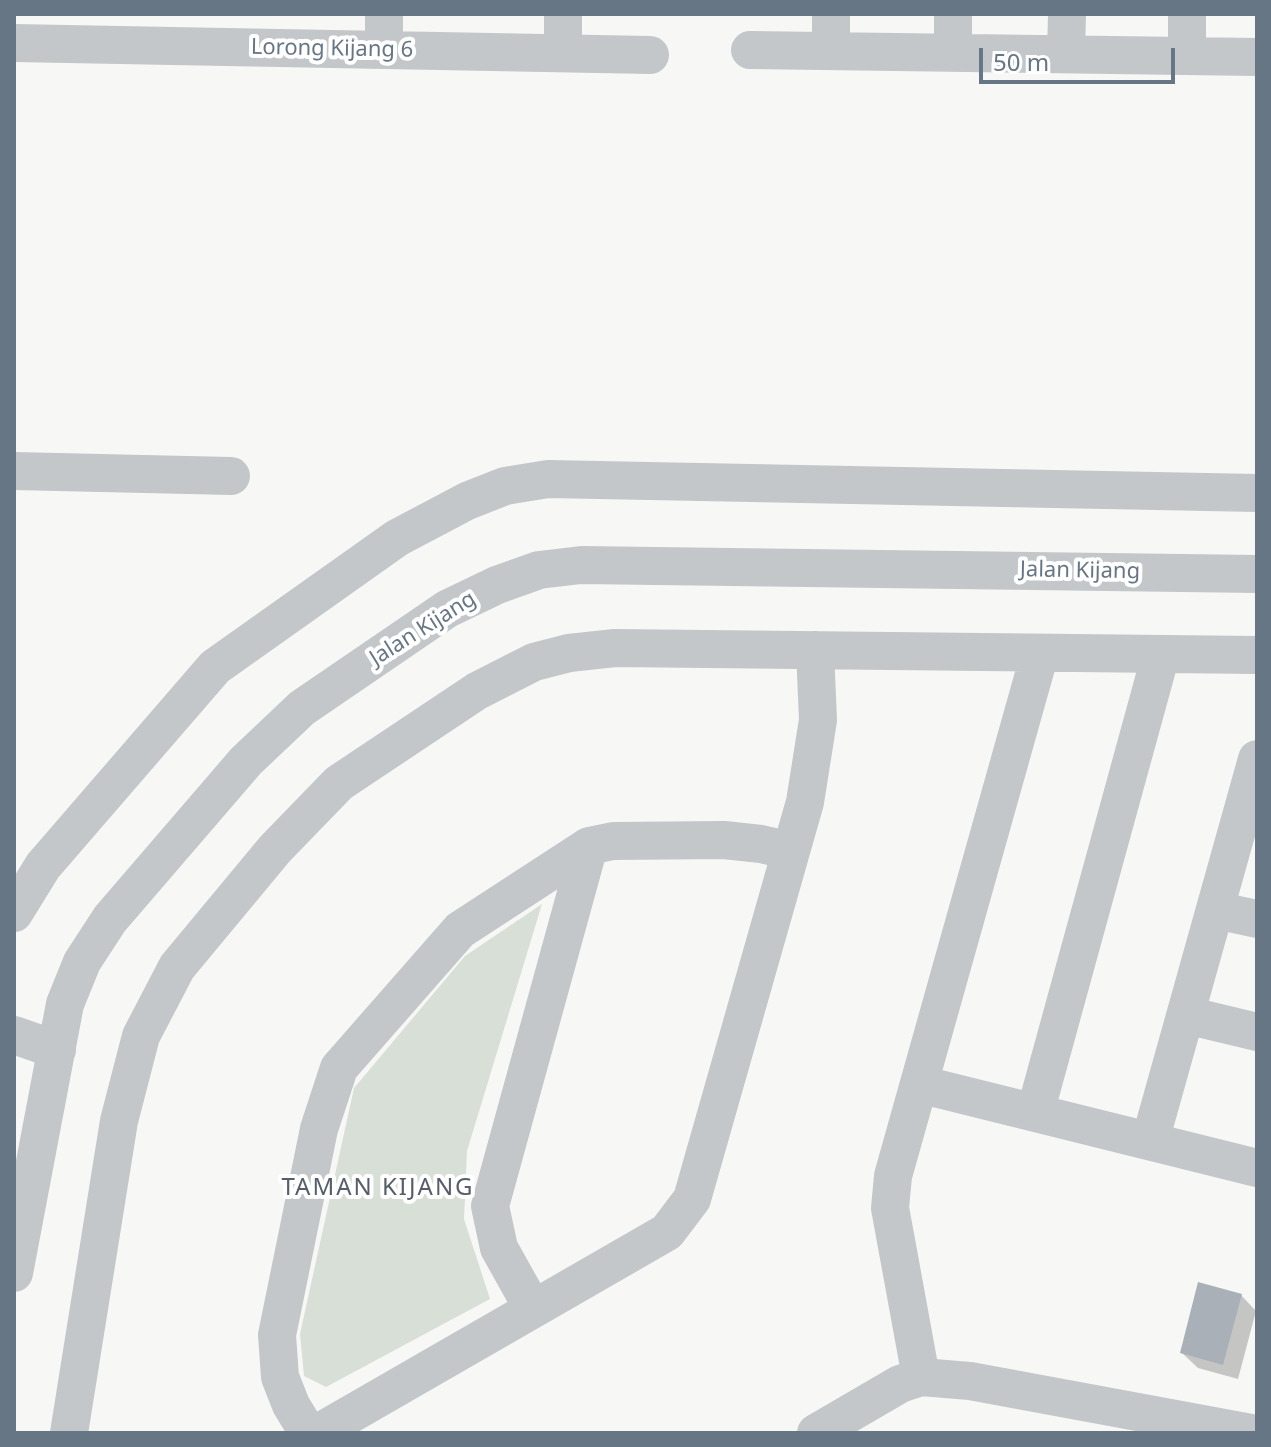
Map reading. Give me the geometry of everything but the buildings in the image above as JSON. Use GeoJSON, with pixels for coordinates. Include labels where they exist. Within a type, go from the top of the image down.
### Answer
{"type":"FeatureCollection","features":[{"type":"Feature","properties":{"kind":"street"},"geometry":{"type":"LineString","coordinates":[[563,14],[563,53]]}},
{"type":"Feature","properties":{"kind":"street"},"geometry":{"type":"LineString","coordinates":[[953,14],[953,53]]}},
{"type":"Feature","properties":{"kind":"street"},"geometry":{"type":"LineString","coordinates":[[1066,54],[1067,14]]}},
{"type":"Feature","properties":{"kind":"street"},"geometry":{"type":"LineString","coordinates":[[1187,14],[1187,56]]}},
{"type":"Feature","properties":{"kind":"street","name":"Lorong Kijang 6"},"geometry":{"type":"LineString","coordinates":[[14,43],[197,30],[384,32],[563,53],[650,55]]}},
{"type":"Feature","properties":{"kind":"street"},"geometry":{"type":"LineString","coordinates":[[750,50],[831,32],[953,53],[1257,57]]}},
{"type":"Feature","properties":{"kind":"street"},"geometry":{"type":"LineString","coordinates":[[14,471],[231,476]]}},
{"type":"Feature","properties":{"kind":"street"},"geometry":{"type":"LineString","coordinates":[[14,913],[43,866],[215,667],[397,538],[467,501],[505,486],[548,479],[1257,493]]}},
{"type":"Feature","properties":{"kind":"street","name":"Jalan Kijang"},"geometry":{"type":"LineString","coordinates":[[16,1249],[65,1004],[82,962],[110,919],[246,761],[302,708],[447,609],[497,585],[539,570],[581,565],[1257,574]]}},
{"type":"Feature","properties":{"kind":"street"},"geometry":{"type":"LineString","coordinates":[[69,1433],[119,1121],[141,1036],[177,967],[275,849],[339,783],[477,691],[534,662],[569,653],[615,648],[1257,655]]}},
{"type":"Feature","properties":{"kind":"street"},"geometry":{"type":"LineString","coordinates":[[318,1433],[667,1232],[692,1199],[805,802],[818,720],[815,650]]}},
{"type":"Feature","properties":{"kind":"street"},"geometry":{"type":"LineString","coordinates":[[921,1377],[890,1208],[893,1176],[1040,653]]}},
{"type":"Feature","properties":{"kind":"street"},"geometry":{"type":"LineString","coordinates":[[1035,1113],[1161,654]]}},
{"type":"Feature","properties":{"kind":"street"},"geometry":{"type":"LineString","coordinates":[[1150,1141],[1257,759]]}},
{"type":"Feature","properties":{"kind":"street"},"geometry":{"type":"LineString","coordinates":[[308,1433],[291,1405],[280,1377],[277,1335],[319,1129],[339,1068],[460,930],[589,846],[613,841],[724,840],[791,851]]}},
{"type":"Feature","properties":{"kind":"street"},"geometry":{"type":"LineString","coordinates":[[533,1309],[499,1248],[490,1206],[589,846]]}},
{"type":"Feature","properties":{"kind":"street"},"geometry":{"type":"LineString","coordinates":[[1215,910],[1257,919]]}},
{"type":"Feature","properties":{"kind":"street"},"geometry":{"type":"LineString","coordinates":[[1186,1015],[1257,1032]]}},
{"type":"Feature","properties":{"kind":"street"},"geometry":{"type":"LineString","coordinates":[[14,1035],[57,1050]]}},
{"type":"Feature","properties":{"kind":"street"},"geometry":{"type":"LineString","coordinates":[[919,1084],[1257,1168]]}},
{"type":"Feature","properties":{"kind":"street"},"geometry":{"type":"LineString","coordinates":[[816,1433],[900,1384],[921,1377],[970,1381],[1186,1427],[1251,1433]]}},
{"type":"Feature","properties":{"kind":"shaded area"},"geometry":{"type":"Polygon","coordinates":[[[542,904],[467,1151],[464,1219],[490,1299],[326,1387],[304,1376],[300,1334],[354,1088],[465,956],[542,904]]]}},
{"type":"Feature","properties":{"kind":"district","name":"TAMAN KIJANG"},"geometry":{"type":"Point","coordinates":[378,1188]}}]}
